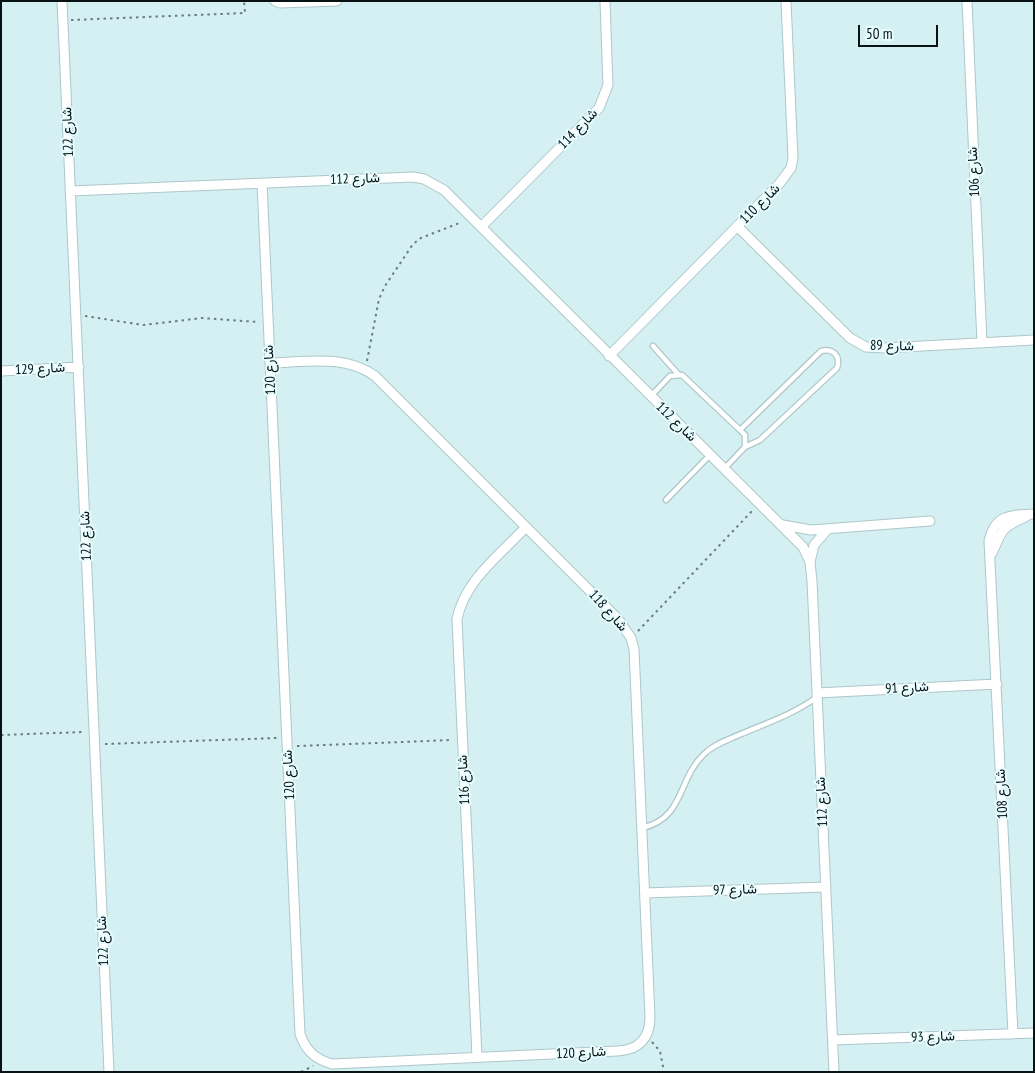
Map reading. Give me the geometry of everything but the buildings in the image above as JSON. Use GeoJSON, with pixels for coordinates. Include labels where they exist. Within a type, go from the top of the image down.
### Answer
{"type":"FeatureCollection","features":[{"type":"Feature","properties":{"kind":"street","name":"شارع 122"},"geometry":{"type":"LineString","coordinates":[[62,1],[109,1072]]}},
{"type":"Feature","properties":{"kind":"street"},"geometry":{"type":"LineString","coordinates":[[275,1],[287,3],[336,1]]}},
{"type":"Feature","properties":{"kind":"street","name":"شارع 114"},"geometry":{"type":"LineString","coordinates":[[481,227],[602,103],[608,85],[605,1]]}},
{"type":"Feature","properties":{"kind":"street","name":"شارع 110"},"geometry":{"type":"LineString","coordinates":[[609,356],[786,177],[793,158],[786,1]]}},
{"type":"Feature","properties":{"kind":"street","name":"شارع 106"},"geometry":{"type":"LineString","coordinates":[[967,1],[982,343]]}},
{"type":"Feature","properties":{"kind":"street","name":"شارع 112"},"geometry":{"type":"LineString","coordinates":[[70,191],[413,177],[435,184],[470,216],[803,547],[810,562],[834,1072]]}},
{"type":"Feature","properties":{"kind":"street","name":"شارع 120"},"geometry":{"type":"LineString","coordinates":[[262,183],[300,1034],[304,1045],[311,1054],[321,1061],[332,1064],[344,1064],[618,1051],[634,1048],[646,1038]]}},
{"type":"Feature","properties":{"kind":"street","name":"شارع 89"},"geometry":{"type":"LineString","coordinates":[[737,226],[845,334],[858,343],[875,348],[1034,340]]}},
{"type":"Feature","properties":{"kind":"street","name":"شارع 118"},"geometry":{"type":"LineString","coordinates":[[270,363],[343,362],[365,369],[375,376],[618,619],[631,638],[634,650],[650,1017],[650,1028],[646,1038]]}},
{"type":"Feature","properties":{"kind":"street","name":"شارع 129"},"geometry":{"type":"LineString","coordinates":[[1,370],[79,367]]}},
{"type":"Feature","properties":{"kind":"street","name":"شارع 108"},"geometry":{"type":"LineString","coordinates":[[1013,1034],[991,534],[998,522],[1010,515],[1032,514]]}},
{"type":"Feature","properties":{"kind":"street"},"geometry":{"type":"LineString","coordinates":[[781,524],[811,530],[827,530],[930,521]]}},
{"type":"Feature","properties":{"kind":"street","name":"شارع 116"},"geometry":{"type":"LineString","coordinates":[[477,1058],[456,619],[466,591],[526,528]]}},
{"type":"Feature","properties":{"kind":"street"},"geometry":{"type":"LineString","coordinates":[[810,562],[814,544],[827,530]]}},
{"type":"Feature","properties":{"kind":"street","name":"شارع 91"},"geometry":{"type":"LineString","coordinates":[[817,695],[997,684]]}},
{"type":"Feature","properties":{"kind":"street","name":"شارع 97"},"geometry":{"type":"LineString","coordinates":[[645,893],[826,887]]}},
{"type":"Feature","properties":{"kind":"street","name":"شارع 93"},"geometry":{"type":"LineString","coordinates":[[833,1040],[1034,1033]]}},
{"type":"Feature","properties":{"kind":"lane"},"geometry":{"type":"LineString","coordinates":[[653,346],[678,374],[685,378],[740,430],[744,435],[745,447]]}},
{"type":"Feature","properties":{"kind":"lane"},"geometry":{"type":"LineString","coordinates":[[724,469],[745,447],[760,440],[837,368],[838,358],[835,354],[826,350],[821,351],[740,430]]}},
{"type":"Feature","properties":{"kind":"lane"},"geometry":{"type":"LineString","coordinates":[[650,397],[670,376],[678,374]]}},
{"type":"Feature","properties":{"kind":"lane"},"geometry":{"type":"LineString","coordinates":[[666,500],[710,455]]}},
{"type":"Feature","properties":{"kind":"lane"},"geometry":{"type":"LineString","coordinates":[[642,828],[652,826],[670,814],[697,762],[713,747],[790,714],[817,695]]}},
{"type":"Feature","properties":{"kind":"path"},"geometry":{"type":"LineString","coordinates":[[63,20],[244,13],[244,1]]}},
{"type":"Feature","properties":{"kind":"path"},"geometry":{"type":"LineString","coordinates":[[365,369],[379,299],[385,286],[413,244],[418,239],[458,225],[470,216]]}},
{"type":"Feature","properties":{"kind":"path"},"geometry":{"type":"LineString","coordinates":[[76,314],[143,326],[202,318],[268,323]]}},
{"type":"Feature","properties":{"kind":"path"},"geometry":{"type":"LineString","coordinates":[[631,638],[759,504]]}},
{"type":"Feature","properties":{"kind":"path"},"geometry":{"type":"LineString","coordinates":[[1,735],[94,731]]}},
{"type":"Feature","properties":{"kind":"path"},"geometry":{"type":"LineString","coordinates":[[95,744],[462,740]]}},
{"type":"Feature","properties":{"kind":"path"},"geometry":{"type":"LineString","coordinates":[[646,1038],[660,1051],[664,1072]]}},
{"type":"Feature","properties":{"kind":"path"},"geometry":{"type":"LineString","coordinates":[[301,1072],[321,1061]]}}]}
